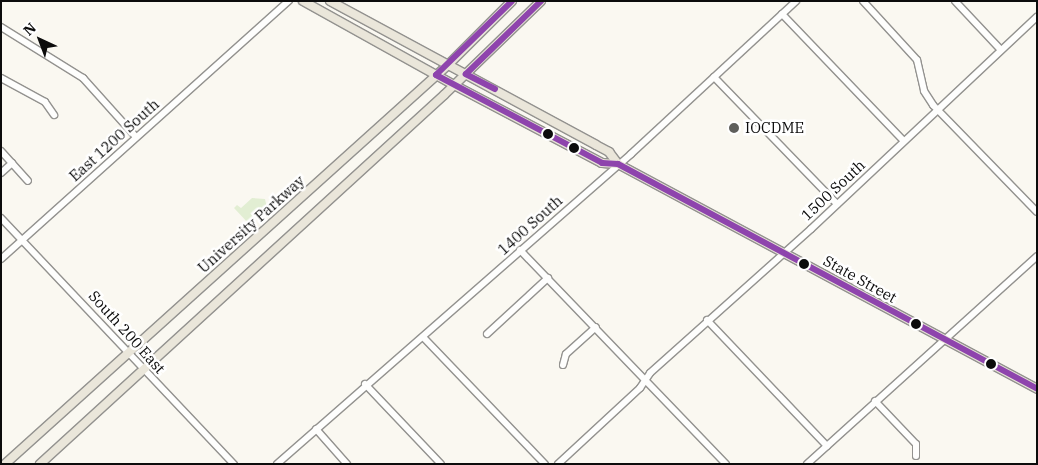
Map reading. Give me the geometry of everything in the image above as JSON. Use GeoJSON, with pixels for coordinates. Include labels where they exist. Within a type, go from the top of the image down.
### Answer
{"type":"FeatureCollection","features":[{"type":"Feature","properties":{"kind":"main road","name":"State Street"},"geometry":{"type":"LineString","coordinates":[[303,1],[454,85],[602,163],[618,164],[1037,389]]}},
{"type":"Feature","properties":{"kind":"main road","name":"State Street"},"geometry":{"type":"LineString","coordinates":[[330,1],[609,152],[618,164]]}},
{"type":"Feature","properties":{"kind":"main road","name":"University Parkway"},"geometry":{"type":"LineString","coordinates":[[5,464],[449,64],[512,1]]}},
{"type":"Feature","properties":{"kind":"main road"},"geometry":{"type":"LineString","coordinates":[[40,464],[466,74],[541,1]]}},
{"type":"Feature","properties":{"kind":"street","name":"East 1200 South"},"geometry":{"type":"LineString","coordinates":[[1,259],[289,1]]}},
{"type":"Feature","properties":{"kind":"street","name":"1400 South"},"geometry":{"type":"LineString","coordinates":[[278,464],[365,384],[423,337],[618,164],[796,1]]}},
{"type":"Feature","properties":{"kind":"street"},"geometry":{"type":"LineString","coordinates":[[863,1],[917,60],[924,91],[1037,212]]}},
{"type":"Feature","properties":{"kind":"street"},"geometry":{"type":"LineString","coordinates":[[955,1],[1001,50]]}},
{"type":"Feature","properties":{"kind":"street"},"geometry":{"type":"LineString","coordinates":[[782,14],[904,141]]}},
{"type":"Feature","properties":{"kind":"street","name":"1500 South"},"geometry":{"type":"LineString","coordinates":[[558,464],[707,320],[837,204],[1037,17]]}},
{"type":"Feature","properties":{"kind":"street"},"geometry":{"type":"LineString","coordinates":[[1,28],[83,78],[136,137]]}},
{"type":"Feature","properties":{"kind":"street"},"geometry":{"type":"LineString","coordinates":[[714,77],[837,204]]}},
{"type":"Feature","properties":{"kind":"street"},"geometry":{"type":"LineString","coordinates":[[1,78],[45,102],[54,115]]}},
{"type":"Feature","properties":{"kind":"street"},"geometry":{"type":"LineString","coordinates":[[1,151],[28,181]]}},
{"type":"Feature","properties":{"kind":"street"},"geometry":{"type":"LineString","coordinates":[[1,173],[12,163]]}},
{"type":"Feature","properties":{"kind":"street","name":"South 200 East"},"geometry":{"type":"LineString","coordinates":[[1,218],[234,464]]}},
{"type":"Feature","properties":{"kind":"street"},"geometry":{"type":"LineString","coordinates":[[520,250],[726,464]]}},
{"type":"Feature","properties":{"kind":"street"},"geometry":{"type":"LineString","coordinates":[[807,464],[1037,256]]}},
{"type":"Feature","properties":{"kind":"street"},"geometry":{"type":"LineString","coordinates":[[487,334],[548,278]]}},
{"type":"Feature","properties":{"kind":"street"},"geometry":{"type":"LineString","coordinates":[[707,320],[827,446]]}},
{"type":"Feature","properties":{"kind":"street"},"geometry":{"type":"LineString","coordinates":[[563,365],[566,354],[596,327]]}},
{"type":"Feature","properties":{"kind":"street"},"geometry":{"type":"LineString","coordinates":[[423,337],[545,464]]}},
{"type":"Feature","properties":{"kind":"street"},"geometry":{"type":"LineString","coordinates":[[365,384],[441,464]]}},
{"type":"Feature","properties":{"kind":"street"},"geometry":{"type":"LineString","coordinates":[[875,401],[916,444],[916,456]]}},
{"type":"Feature","properties":{"kind":"street"},"geometry":{"type":"LineString","coordinates":[[316,429],[347,464]]}},
{"type":"Feature","properties":{"kind":"green space"},"geometry":{"type":"Polygon","coordinates":[[[252,198],[265,199],[267,208],[249,224],[234,208],[237,205],[241,208],[252,198]]]}},
{"type":"Feature","properties":{"kind":"transit line"},"geometry":{"type":"LineString","coordinates":[[512,1],[436,75],[602,163],[618,164],[1037,389]]}},
{"type":"Feature","properties":{"kind":"transit line"},"geometry":{"type":"LineString","coordinates":[[495,89],[466,74],[541,1]]}},
{"type":"Feature","properties":{"kind":"place","name":"IOCDME"},"geometry":{"type":"Point","coordinates":[734,128]}}]}
